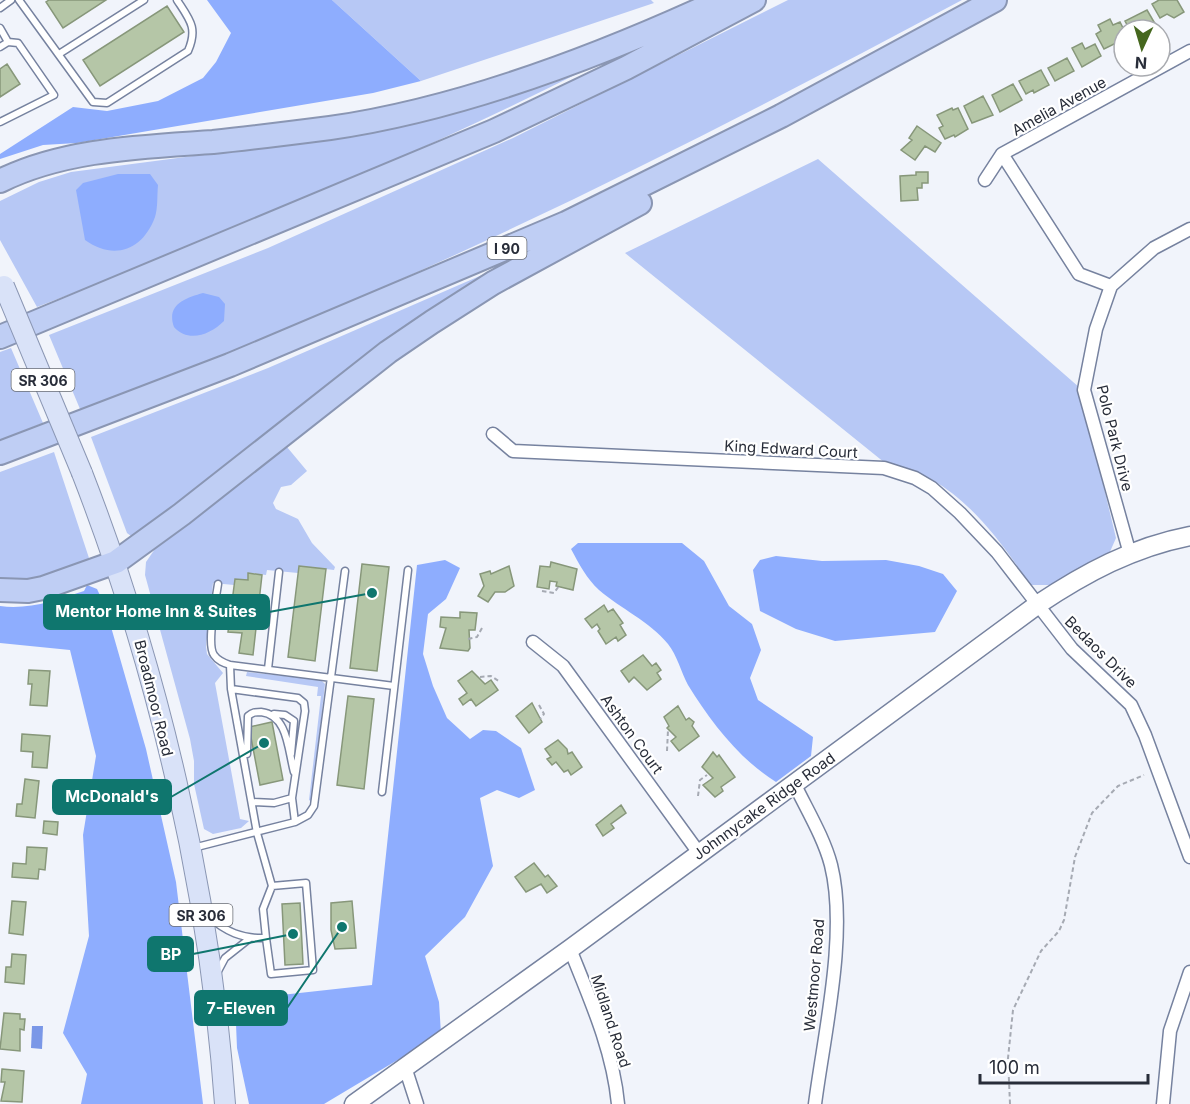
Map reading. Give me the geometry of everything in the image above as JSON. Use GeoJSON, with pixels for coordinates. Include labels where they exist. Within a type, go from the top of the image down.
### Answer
{"type":"FeatureCollection","features":[{"type":"Feature","properties":{"kind":"highway"},"geometry":{"type":"LineString","coordinates":[[0,181],[14,174],[72,157],[333,128],[436,106],[646,35],[721,0]]}},
{"type":"Feature","properties":{"kind":"highway"},"geometry":{"type":"LineString","coordinates":[[0,337],[494,131],[626,68],[754,0]]}},
{"type":"Feature","properties":{"kind":"highway","name":"I 90"},"geometry":{"type":"LineString","coordinates":[[0,453],[230,365],[566,223],[781,116],[995,0]]}},
{"type":"Feature","properties":{"kind":"highway"},"geometry":{"type":"LineString","coordinates":[[0,590],[28,591],[43,588],[116,562],[182,514],[388,352],[449,310],[493,283],[719,160],[917,42]]}},
{"type":"Feature","properties":{"kind":"main road","name":"Broadmoor Road"},"geometry":{"type":"LineString","coordinates":[[2,282],[82,473],[116,562],[163,729],[189,849],[213,989],[225,1104]]}},
{"type":"Feature","properties":{"kind":"main road","name":"Johnnycake Ridge Road"},"geometry":{"type":"LineString","coordinates":[[354,1104],[570,949],[699,852],[795,785],[1037,605],[1083,575],[1156,543],[1190,536]]}},
{"type":"Feature","properties":{"kind":"street","name":"Amelia Avenue"},"geometry":{"type":"LineString","coordinates":[[1111,286],[1079,274],[1002,154],[1190,51]]}},
{"type":"Feature","properties":{"kind":"street"},"geometry":{"type":"LineString","coordinates":[[985,180],[1002,154]]}},
{"type":"Feature","properties":{"kind":"street","name":"Polo Park Drive"},"geometry":{"type":"LineString","coordinates":[[1130,554],[1084,390],[1096,329],[1111,286],[1154,248],[1190,229]]}},
{"type":"Feature","properties":{"kind":"street","name":"King Edward Court"},"geometry":{"type":"LineString","coordinates":[[493,434],[513,451],[862,467],[901,473],[932,488],[972,525],[997,552],[1037,605]]}},
{"type":"Feature","properties":{"kind":"street","name":"Bedaos Drive"},"geometry":{"type":"LineString","coordinates":[[1037,605],[1072,649],[1124,696],[1135,711],[1190,857]]}},
{"type":"Feature","properties":{"kind":"street","name":"Ashton Court"},"geometry":{"type":"LineString","coordinates":[[533,642],[563,666],[699,852]]}},
{"type":"Feature","properties":{"kind":"street","name":"Westmoor Road"},"geometry":{"type":"LineString","coordinates":[[795,785],[830,864],[835,898],[835,952],[815,1104]]}},
{"type":"Feature","properties":{"kind":"street","name":"Midland Road"},"geometry":{"type":"LineString","coordinates":[[570,949],[596,1014],[612,1070],[618,1104]]}},
{"type":"Feature","properties":{"kind":"street"},"geometry":{"type":"LineString","coordinates":[[1163,1104],[1170,1031],[1190,972]]}},
{"type":"Feature","properties":{"kind":"street"},"geometry":{"type":"LineString","coordinates":[[405,1067],[417,1104]]}},
{"type":"Feature","properties":{"kind":"lane"},"geometry":{"type":"LineString","coordinates":[[0,8],[11,0]]}},
{"type":"Feature","properties":{"kind":"lane"},"geometry":{"type":"LineString","coordinates":[[19,0],[93,102],[107,103],[188,51],[194,37],[191,21],[177,0]]}},
{"type":"Feature","properties":{"kind":"lane"},"geometry":{"type":"LineString","coordinates":[[59,54],[144,0]]}},
{"type":"Feature","properties":{"kind":"lane"},"geometry":{"type":"LineString","coordinates":[[0,28],[8,42]]}},
{"type":"Feature","properties":{"kind":"lane"},"geometry":{"type":"LineString","coordinates":[[0,47],[8,42],[18,43],[54,95],[0,122]]}},
{"type":"Feature","properties":{"kind":"lane"},"geometry":{"type":"LineString","coordinates":[[381,792],[408,570]]}},
{"type":"Feature","properties":{"kind":"lane"},"geometry":{"type":"LineString","coordinates":[[189,849],[257,833],[295,822],[308,815],[317,795],[345,571]]}},
{"type":"Feature","properties":{"kind":"lane"},"geometry":{"type":"LineString","coordinates":[[268,669],[279,572]]}},
{"type":"Feature","properties":{"kind":"lane"},"geometry":{"type":"LineString","coordinates":[[218,584],[210,644],[212,654],[220,661],[230,665],[394,686]]}},
{"type":"Feature","properties":{"kind":"lane"},"geometry":{"type":"LineString","coordinates":[[230,665],[231,689],[257,833],[272,886],[263,909],[271,974],[313,970],[306,883],[272,886]]}},
{"type":"Feature","properties":{"kind":"lane"},"geometry":{"type":"LineString","coordinates":[[231,689],[298,698],[303,703],[305,711],[292,798],[295,822]]}},
{"type":"Feature","properties":{"kind":"lane"},"geometry":{"type":"LineString","coordinates":[[248,778],[246,720],[255,712],[285,715],[294,722],[290,758]]}},
{"type":"Feature","properties":{"kind":"lane"},"geometry":{"type":"LineString","coordinates":[[272,714],[280,722],[295,775]]}},
{"type":"Feature","properties":{"kind":"lane"},"geometry":{"type":"LineString","coordinates":[[252,802],[274,803],[292,798]]}},
{"type":"Feature","properties":{"kind":"lane"},"geometry":{"type":"LineString","coordinates":[[198,900],[209,916],[222,928],[249,939],[266,939]]}},
{"type":"Feature","properties":{"kind":"lane"},"geometry":{"type":"LineString","coordinates":[[213,989],[218,971],[225,958],[249,939]]}},
{"type":"Feature","properties":{"kind":"path"},"geometry":{"type":"LineString","coordinates":[[542,591],[554,592],[559,586]]}},
{"type":"Feature","properties":{"kind":"path"},"geometry":{"type":"LineString","coordinates":[[468,639],[477,637],[482,627]]}},
{"type":"Feature","properties":{"kind":"path"},"geometry":{"type":"LineString","coordinates":[[480,677],[491,676],[500,682]]}},
{"type":"Feature","properties":{"kind":"path"},"geometry":{"type":"LineString","coordinates":[[539,705],[544,714],[540,719]]}},
{"type":"Feature","properties":{"kind":"path"},"geometry":{"type":"LineString","coordinates":[[667,752],[668,730]]}},
{"type":"Feature","properties":{"kind":"path"},"geometry":{"type":"LineString","coordinates":[[698,796],[700,780],[707,775]]}},
{"type":"Feature","properties":{"kind":"path"},"geometry":{"type":"LineString","coordinates":[[1010,1104],[1008,1058],[1013,1010],[1041,951],[1059,931],[1064,920],[1075,856],[1092,813],[1118,786],[1144,775]]}},
{"type":"Feature","properties":{"kind":"shaded area"},"geometry":{"type":"Polygon","coordinates":[[[207,0],[332,0],[421,81],[373,93],[77,143],[43,145],[0,159],[0,154],[73,107],[107,111],[158,101],[203,78],[216,62],[231,33],[207,0]]]}},
{"type":"Feature","properties":{"kind":"shaded area"},"geometry":{"type":"Polygon","coordinates":[[[332,0],[651,0],[654,3],[421,81],[332,0]]]}},
{"type":"Feature","properties":{"kind":"shaded area"},"geometry":{"type":"Polygon","coordinates":[[[788,0],[962,0],[723,125],[481,243],[200,367],[110,401],[80,409],[49,335],[268,248],[513,138],[788,0]]]}},
{"type":"Feature","properties":{"kind":"shaded area"},"geometry":{"type":"Polygon","coordinates":[[[593,66],[525,100],[318,194],[37,307],[0,240],[0,201],[39,182],[71,172],[262,147],[593,66]]]}},
{"type":"Feature","properties":{"kind":"shaded area"},"geometry":{"type":"Polygon","coordinates":[[[818,159],[1080,388],[1116,538],[1109,554],[1050,585],[1030,585],[986,526],[951,492],[909,469],[885,463],[625,253],[818,159]]]}},
{"type":"Feature","properties":{"kind":"shaded area"},"geometry":{"type":"Polygon","coordinates":[[[118,174],[150,174],[158,185],[157,210],[150,228],[135,244],[117,251],[106,250],[85,240],[76,190],[83,183],[118,174]]]}},
{"type":"Feature","properties":{"kind":"shaded area"},"geometry":{"type":"Polygon","coordinates":[[[482,275],[484,280],[137,535],[131,536],[127,533],[91,437],[268,368],[482,275]]]}},
{"type":"Feature","properties":{"kind":"shaded area"},"geometry":{"type":"Polygon","coordinates":[[[203,293],[219,297],[225,304],[224,321],[206,333],[186,335],[174,327],[172,319],[175,308],[184,300],[203,293]]]}},
{"type":"Feature","properties":{"kind":"shaded area"},"geometry":{"type":"Polygon","coordinates":[[[11,348],[43,423],[0,440],[0,352],[11,348]]]}},
{"type":"Feature","properties":{"kind":"shaded area"},"geometry":{"type":"Polygon","coordinates":[[[287,447],[307,471],[291,485],[281,487],[273,503],[276,509],[298,519],[312,543],[335,567],[334,570],[299,566],[298,573],[267,570],[266,575],[249,573],[248,580],[235,579],[234,585],[213,583],[207,654],[223,673],[215,683],[240,819],[249,821],[241,828],[213,834],[204,829],[194,784],[194,761],[190,739],[145,575],[146,562],[157,546],[287,447]]]}},
{"type":"Feature","properties":{"kind":"shaded area"},"geometry":{"type":"Polygon","coordinates":[[[54,452],[89,558],[83,564],[62,572],[34,578],[0,580],[0,472],[54,452]]]}},
{"type":"Feature","properties":{"kind":"shaded area"},"geometry":{"type":"Polygon","coordinates":[[[578,543],[682,543],[704,561],[729,606],[752,624],[761,650],[750,678],[758,700],[813,737],[811,756],[776,782],[750,762],[706,713],[688,685],[668,644],[644,622],[599,590],[591,581],[571,549],[578,543]]]}},
{"type":"Feature","properties":{"kind":"shaded area"},"geometry":{"type":"Polygon","coordinates":[[[776,556],[822,561],[886,560],[919,566],[943,574],[957,591],[935,632],[835,641],[796,629],[760,611],[753,570],[760,560],[776,556]]]}},
{"type":"Feature","properties":{"kind":"shaded area"},"geometry":{"type":"Polygon","coordinates":[[[445,560],[460,568],[446,599],[428,614],[423,654],[433,686],[447,718],[470,739],[483,730],[496,731],[521,748],[535,790],[519,798],[497,790],[480,798],[493,866],[465,917],[425,956],[439,1002],[441,1034],[324,1104],[249,1104],[237,1048],[235,1000],[372,985],[417,565],[445,560]]]}},
{"type":"Feature","properties":{"kind":"shaded area"},"geometry":{"type":"Polygon","coordinates":[[[87,585],[97,589],[105,606],[146,749],[176,882],[203,1104],[81,1104],[87,1074],[63,1033],[89,936],[83,835],[96,756],[70,650],[0,643],[0,606],[22,607],[64,598],[84,591],[87,585]]]}},
{"type":"Feature","properties":{"kind":"shaded area"},"geometry":{"type":"Polygon","coordinates":[[[247,672],[321,680],[325,684],[312,802],[309,800],[321,696],[317,696],[318,687],[246,676],[247,672]]]}},
{"type":"Feature","properties":{"kind":"shaded area"},"geometry":{"type":"Polygon","coordinates":[[[32,1026],[43,1026],[42,1049],[31,1048],[32,1026]]]}},
{"type":"Feature","properties":{"kind":"building"},"geometry":{"type":"Polygon","coordinates":[[[49,0],[106,0],[63,28],[46,2],[49,0]]]}},
{"type":"Feature","properties":{"kind":"building"},"geometry":{"type":"Polygon","coordinates":[[[1159,0],[1177,0],[1184,12],[1174,18],[1167,14],[1160,18],[1152,4],[1159,0]]]}},
{"type":"Feature","properties":{"kind":"building"},"geometry":{"type":"Polygon","coordinates":[[[167,6],[184,32],[100,86],[83,60],[167,6]]]}},
{"type":"Feature","properties":{"kind":"building"},"geometry":{"type":"Polygon","coordinates":[[[1147,10],[1152,18],[1131,18],[1147,10]]]}},
{"type":"Feature","properties":{"kind":"building"},"geometry":{"type":"Polygon","coordinates":[[[1110,19],[1112,23],[1112,45],[1104,49],[1096,34],[1101,31],[1098,25],[1110,19]]]}},
{"type":"Feature","properties":{"kind":"building"},"geometry":{"type":"Polygon","coordinates":[[[1082,43],[1085,49],[1095,44],[1101,56],[1082,67],[1072,48],[1082,43]]]}},
{"type":"Feature","properties":{"kind":"building"},"geometry":{"type":"Polygon","coordinates":[[[1067,58],[1074,71],[1055,81],[1048,68],[1067,58]]]}},
{"type":"Feature","properties":{"kind":"building"},"geometry":{"type":"Polygon","coordinates":[[[7,64],[20,84],[0,97],[0,69],[7,64]]]}},
{"type":"Feature","properties":{"kind":"building"},"geometry":{"type":"Polygon","coordinates":[[[1041,70],[1049,85],[1034,93],[1033,90],[1026,94],[1019,81],[1041,70]]]}},
{"type":"Feature","properties":{"kind":"building"},"geometry":{"type":"Polygon","coordinates":[[[1013,84],[1022,100],[1000,112],[992,95],[1013,84]]]}},
{"type":"Feature","properties":{"kind":"building"},"geometry":{"type":"Polygon","coordinates":[[[983,96],[993,115],[972,123],[964,106],[983,96]]]}},
{"type":"Feature","properties":{"kind":"building"},"geometry":{"type":"Polygon","coordinates":[[[952,108],[953,110],[958,108],[968,129],[955,137],[954,135],[945,139],[939,128],[943,126],[937,115],[952,108]]]}},
{"type":"Feature","properties":{"kind":"building"},"geometry":{"type":"Polygon","coordinates":[[[917,126],[941,143],[935,152],[925,146],[915,160],[901,150],[912,140],[909,138],[917,126]]]}},
{"type":"Feature","properties":{"kind":"building"},"geometry":{"type":"Polygon","coordinates":[[[916,172],[928,172],[928,183],[922,183],[922,188],[917,188],[918,200],[901,201],[900,176],[916,175],[916,172]]]}},
{"type":"Feature","properties":{"kind":"building"},"geometry":{"type":"Polygon","coordinates":[[[551,562],[577,569],[573,590],[556,586],[557,582],[550,581],[549,589],[537,587],[540,566],[550,567],[551,562]]]}},
{"type":"Feature","properties":{"kind":"building"},"geometry":{"type":"Polygon","coordinates":[[[362,564],[389,567],[377,671],[350,668],[362,564]]]}},
{"type":"Feature","properties":{"kind":"building"},"geometry":{"type":"Polygon","coordinates":[[[299,566],[326,569],[315,661],[288,657],[299,566]]]}},
{"type":"Feature","properties":{"kind":"building"},"geometry":{"type":"Polygon","coordinates":[[[509,566],[514,586],[505,592],[495,592],[488,602],[478,596],[484,586],[480,574],[490,571],[491,574],[509,566]]]}},
{"type":"Feature","properties":{"kind":"building"},"geometry":{"type":"Polygon","coordinates":[[[248,573],[262,575],[253,655],[239,653],[242,633],[228,632],[235,579],[248,580],[248,573]]]}},
{"type":"Feature","properties":{"kind":"building"},"geometry":{"type":"Polygon","coordinates":[[[604,605],[608,612],[613,609],[623,623],[620,625],[626,635],[618,641],[616,637],[606,644],[598,631],[600,629],[597,624],[592,628],[585,619],[604,605]]]}},
{"type":"Feature","properties":{"kind":"building"},"geometry":{"type":"Polygon","coordinates":[[[460,612],[477,613],[475,630],[469,630],[470,648],[468,651],[440,648],[446,628],[440,627],[441,617],[460,618],[460,612]]]}},
{"type":"Feature","properties":{"kind":"building"},"geometry":{"type":"Polygon","coordinates":[[[643,655],[652,666],[656,663],[661,670],[657,673],[661,679],[647,690],[634,677],[629,682],[621,671],[643,655]]]}},
{"type":"Feature","properties":{"kind":"building"},"geometry":{"type":"Polygon","coordinates":[[[29,670],[50,671],[47,706],[30,705],[32,684],[28,684],[29,670]]]}},
{"type":"Feature","properties":{"kind":"building"},"geometry":{"type":"Polygon","coordinates":[[[472,671],[485,684],[491,680],[498,690],[476,706],[471,699],[463,705],[459,699],[467,693],[458,681],[472,671]]]}},
{"type":"Feature","properties":{"kind":"building"},"geometry":{"type":"Polygon","coordinates":[[[348,696],[374,699],[364,789],[337,785],[348,696]]]}},
{"type":"Feature","properties":{"kind":"building"},"geometry":{"type":"Polygon","coordinates":[[[532,703],[542,722],[529,733],[516,716],[532,703]]]}},
{"type":"Feature","properties":{"kind":"building"},"geometry":{"type":"Polygon","coordinates":[[[678,706],[686,720],[689,718],[694,722],[692,726],[699,736],[679,751],[671,741],[676,737],[667,728],[669,726],[664,717],[678,706]]]}},
{"type":"Feature","properties":{"kind":"building"},"geometry":{"type":"Polygon","coordinates":[[[272,722],[283,780],[260,785],[249,727],[272,722]]]}},
{"type":"Feature","properties":{"kind":"building"},"geometry":{"type":"Polygon","coordinates":[[[22,734],[50,736],[47,768],[32,767],[33,752],[21,751],[22,734]]]}},
{"type":"Feature","properties":{"kind":"building"},"geometry":{"type":"Polygon","coordinates":[[[558,740],[567,749],[568,754],[572,752],[582,767],[571,775],[568,770],[564,772],[556,762],[552,765],[547,759],[551,757],[545,749],[558,740]]]}},
{"type":"Feature","properties":{"kind":"building"},"geometry":{"type":"Polygon","coordinates":[[[713,752],[717,757],[719,755],[735,777],[721,787],[723,791],[715,797],[703,785],[713,778],[702,767],[713,752]]]}},
{"type":"Feature","properties":{"kind":"building"},"geometry":{"type":"Polygon","coordinates":[[[25,779],[39,781],[35,818],[16,816],[17,804],[22,804],[25,779]]]}},
{"type":"Feature","properties":{"kind":"building"},"geometry":{"type":"Polygon","coordinates":[[[621,805],[626,813],[611,824],[614,828],[603,836],[596,825],[621,805]]]}},
{"type":"Feature","properties":{"kind":"building"},"geometry":{"type":"Polygon","coordinates":[[[44,821],[58,822],[57,835],[43,833],[44,821]]]}},
{"type":"Feature","properties":{"kind":"building"},"geometry":{"type":"Polygon","coordinates":[[[27,847],[47,848],[45,870],[39,869],[38,879],[12,877],[13,863],[26,864],[27,847]]]}},
{"type":"Feature","properties":{"kind":"building"},"geometry":{"type":"Polygon","coordinates":[[[534,863],[545,877],[548,875],[557,886],[547,893],[541,884],[526,892],[515,877],[534,863]]]}},
{"type":"Feature","properties":{"kind":"building"},"geometry":{"type":"Polygon","coordinates":[[[12,901],[26,902],[23,935],[9,933],[12,901]]]}},
{"type":"Feature","properties":{"kind":"building"},"geometry":{"type":"Polygon","coordinates":[[[352,901],[356,948],[335,949],[331,930],[331,903],[352,901]]]}},
{"type":"Feature","properties":{"kind":"building"},"geometry":{"type":"Polygon","coordinates":[[[300,903],[303,964],[285,965],[282,904],[300,903]]]}},
{"type":"Feature","properties":{"kind":"building"},"geometry":{"type":"Polygon","coordinates":[[[12,954],[26,955],[24,984],[5,982],[6,967],[11,967],[12,954]]]}},
{"type":"Feature","properties":{"kind":"building"},"geometry":{"type":"Polygon","coordinates":[[[4,1013],[20,1014],[20,1019],[25,1019],[24,1030],[20,1029],[20,1051],[0,1049],[4,1013]]]}},
{"type":"Feature","properties":{"kind":"building"},"geometry":{"type":"Polygon","coordinates":[[[2,1069],[24,1071],[22,1102],[1,1101],[5,1082],[1,1082],[2,1069]]]}},
{"type":"Feature","properties":{"kind":"place","name":"Mentor Home Inn & Suites"},"geometry":{"type":"Point","coordinates":[372,593]}},
{"type":"Feature","properties":{"kind":"place","name":"McDonald's"},"geometry":{"type":"Point","coordinates":[264,743]}},
{"type":"Feature","properties":{"kind":"place","name":"7-Eleven"},"geometry":{"type":"Point","coordinates":[342,927]}},
{"type":"Feature","properties":{"kind":"place","name":"BP"},"geometry":{"type":"Point","coordinates":[293,934]}}]}
